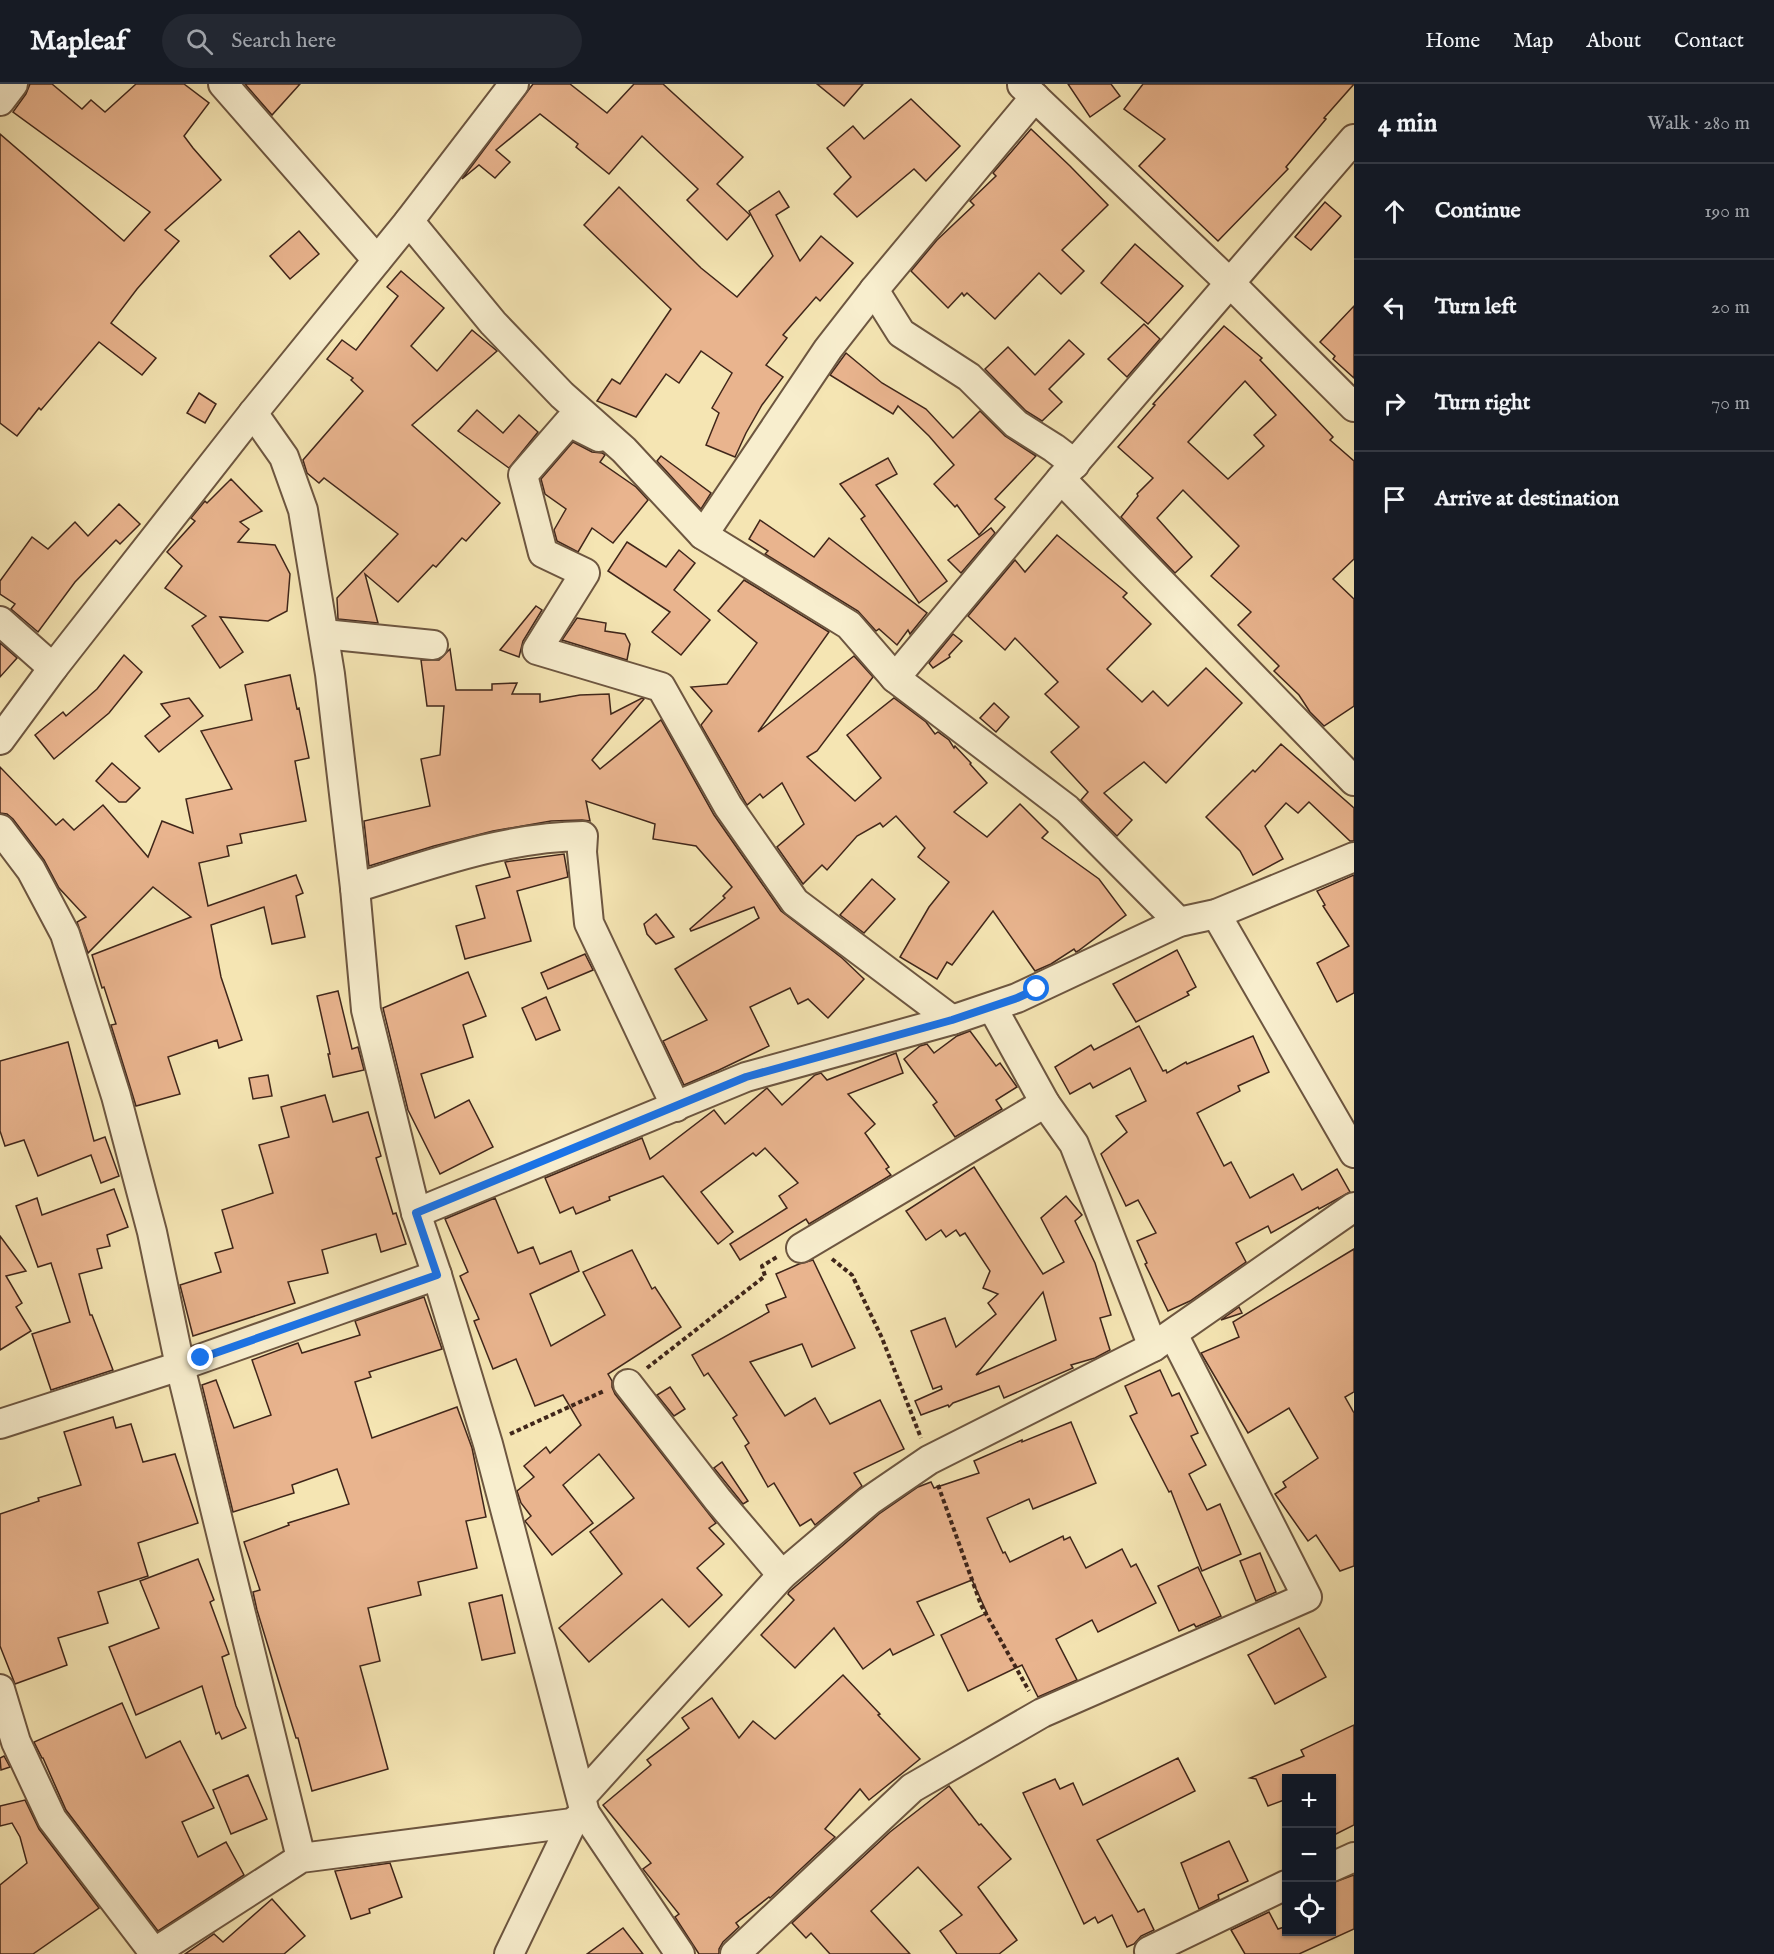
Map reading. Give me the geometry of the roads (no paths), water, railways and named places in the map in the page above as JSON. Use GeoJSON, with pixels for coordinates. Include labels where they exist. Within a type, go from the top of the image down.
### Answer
{"type":"FeatureCollection","features":[{"type":"Feature","properties":{"kind":"street"},"geometry":{"type":"LineString","coordinates":[[0,101],[13,84]]}},
{"type":"Feature","properties":{"kind":"street"},"geometry":{"type":"LineString","coordinates":[[223,84],[377,260]]}},
{"type":"Feature","properties":{"kind":"street"},"geometry":{"type":"LineString","coordinates":[[0,740],[52,668],[253,413],[409,221],[514,84]]}},
{"type":"Feature","properties":{"kind":"street"},"geometry":{"type":"LineString","coordinates":[[703,535],[828,349],[1028,91],[1231,284],[1354,407]]}},
{"type":"Feature","properties":{"kind":"street"},"geometry":{"type":"LineString","coordinates":[[895,678],[1068,472],[1354,139]]}},
{"type":"Feature","properties":{"kind":"street"},"geometry":{"type":"LineString","coordinates":[[409,221],[493,323],[562,395],[624,450],[703,535],[849,625],[895,678],[1067,809],[1179,922]]}},
{"type":"Feature","properties":{"kind":"street"},"geometry":{"type":"LineString","coordinates":[[874,290],[901,333],[969,377],[1016,424],[1054,448],[1068,472],[1354,781]]}},
{"type":"Feature","properties":{"kind":"street"},"geometry":{"type":"LineString","coordinates":[[253,413],[284,457],[303,510],[330,674],[355,888],[366,1010],[416,1213],[488,1444],[580,1811],[680,1954]]}},
{"type":"Feature","properties":{"kind":"street"},"geometry":{"type":"LineString","coordinates":[[624,450],[569,422],[523,475],[543,553],[585,573],[537,650],[661,687],[728,806],[795,902],[952,1020]]}},
{"type":"Feature","properties":{"kind":"street"},"geometry":{"type":"LineString","coordinates":[[0,621],[52,668]]}},
{"type":"Feature","properties":{"kind":"street"},"geometry":{"type":"LineString","coordinates":[[324,634],[433,645]]}},
{"type":"Feature","properties":{"kind":"street"},"geometry":{"type":"LineString","coordinates":[[0,829],[31,870],[65,934],[116,1096],[146,1209],[180,1366],[302,1858]]}},
{"type":"Feature","properties":{"kind":"street"},"geometry":{"type":"LineString","coordinates":[[355,888],[478,849],[562,836],[583,836],[582,852],[589,923],[675,1107]]}},
{"type":"Feature","properties":{"kind":"street"},"geometry":{"type":"LineString","coordinates":[[416,1213],[746,1077],[952,1020],[1017,998],[1179,922],[1216,914],[1354,857]]}},
{"type":"Feature","properties":{"kind":"street"},"geometry":{"type":"LineString","coordinates":[[1216,914],[1354,1153]]}},
{"type":"Feature","properties":{"kind":"street"},"geometry":{"type":"LineString","coordinates":[[735,1954],[912,1788],[1042,1713],[1307,1597],[1163,1341],[1074,1144],[1046,1103],[992,1007]]}},
{"type":"Feature","properties":{"kind":"street"},"geometry":{"type":"LineString","coordinates":[[801,1248],[1046,1103]]}},
{"type":"Feature","properties":{"kind":"street"},"geometry":{"type":"LineString","coordinates":[[509,1954],[580,1811],[782,1575],[869,1501],[929,1460],[1163,1341],[1354,1207]]}},
{"type":"Feature","properties":{"kind":"street"},"geometry":{"type":"LineString","coordinates":[[0,1424],[180,1366],[437,1275]]}},
{"type":"Feature","properties":{"kind":"street"},"geometry":{"type":"LineString","coordinates":[[628,1384],[718,1500],[782,1575]]}},
{"type":"Feature","properties":{"kind":"street"},"geometry":{"type":"LineString","coordinates":[[0,1689],[16,1742],[52,1819],[154,1954],[302,1858],[580,1811]]}},
{"type":"Feature","properties":{"kind":"street"},"geometry":{"type":"LineString","coordinates":[[1336,1865],[1354,1857]]}},
{"type":"Feature","properties":{"kind":"street"},"geometry":{"type":"LineString","coordinates":[[1149,1951],[1282,1888]]}}]}
